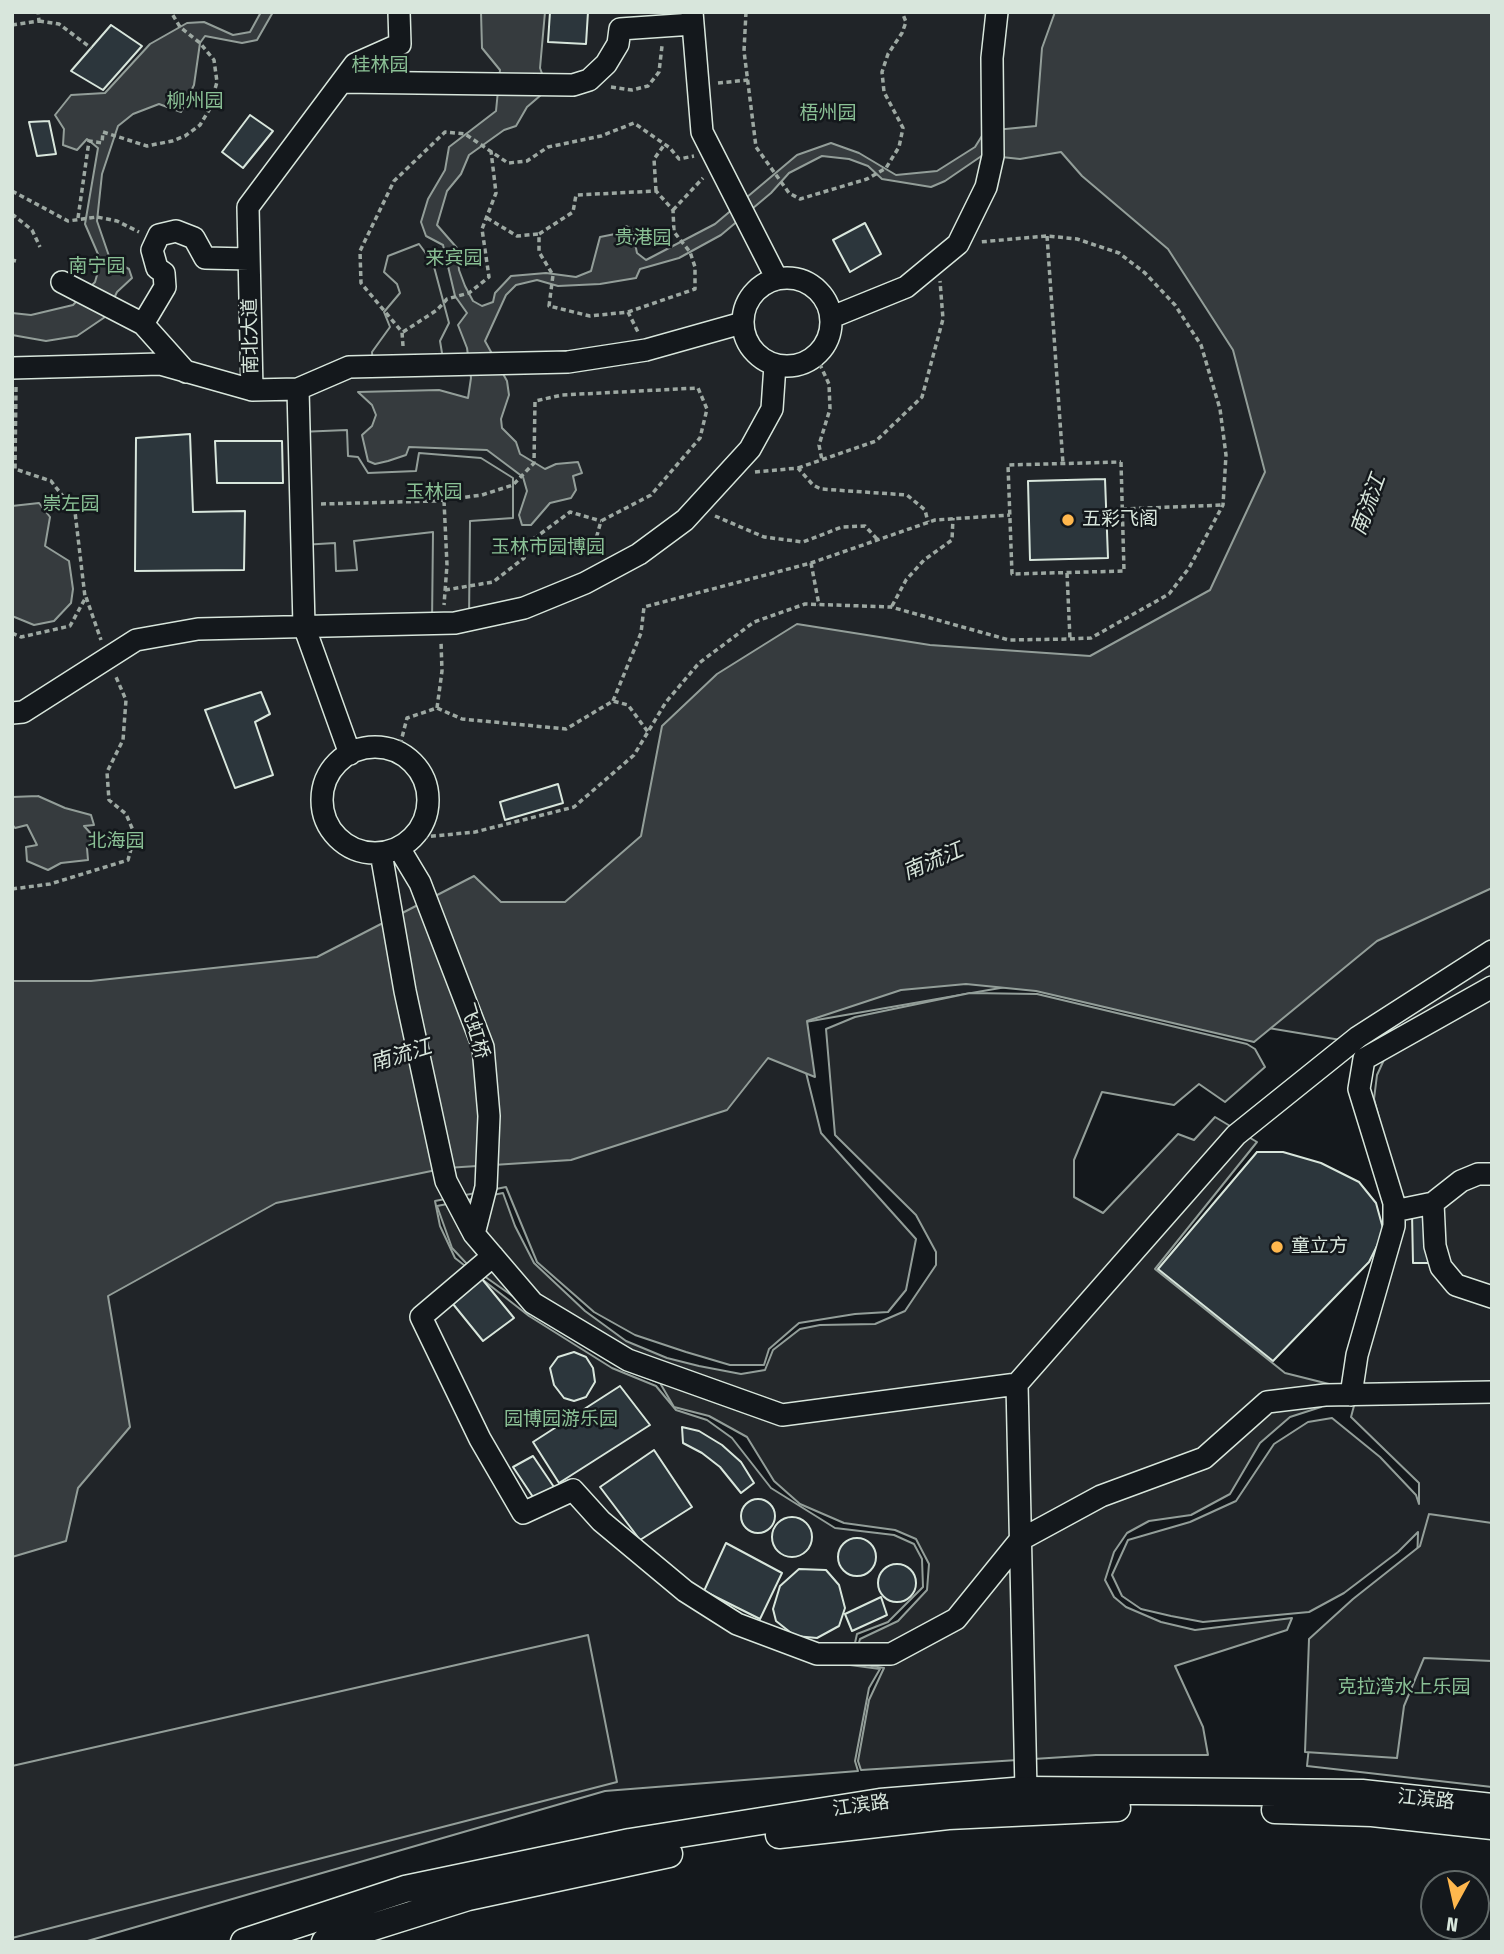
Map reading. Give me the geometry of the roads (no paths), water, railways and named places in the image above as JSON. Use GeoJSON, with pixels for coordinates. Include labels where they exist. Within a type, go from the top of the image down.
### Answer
{"type":"FeatureCollection","features":[{"type":"Feature","properties":{"kind":"main road","name":"江滨路"},"geometry":{"type":"LineString","coordinates":[[244,1942],[405,1889],[630,1842],[880,1802],[1026,1790],[1362,1793],[1492,1807]]}},
{"type":"Feature","properties":{"kind":"main road","name":"江滨路"},"geometry":{"type":"LineString","coordinates":[[325,1942],[468,1897],[596,1867],[763,1837],[948,1816],[1188,1808],[1373,1813],[1492,1826]]}},
{"type":"Feature","properties":{"kind":"street","name":"南北大道"},"geometry":{"type":"LineString","coordinates":[[298,389],[252,390],[248,207],[355,64],[400,44],[399,12]]}},
{"type":"Feature","properties":{"kind":"street"},"geometry":{"type":"LineString","coordinates":[[832,317],[906,287],[958,244],[986,187],[993,156],[992,58],[997,12]]}},
{"type":"Feature","properties":{"kind":"street"},"geometry":{"type":"LineString","coordinates":[[342,82],[573,85],[596,74],[606,64],[618,44],[620,29],[662,26],[693,18],[702,132],[701,152],[741,210],[777,279]]}},
{"type":"Feature","properties":{"kind":"street"},"geometry":{"type":"LineString","coordinates":[[143,324],[165,287],[164,273],[157,268],[152,250],[159,235],[176,231],[194,238],[205,258],[249,259]]}},
{"type":"Feature","properties":{"kind":"street"},"geometry":{"type":"LineString","coordinates":[[792,278],[807,282],[819,290],[828,303],[832,317],[825,346],[804,364],[775,365],[752,349],[742,323],[752,294],[763,284],[792,278]]}},
{"type":"Feature","properties":{"kind":"street"},"geometry":{"type":"LineString","coordinates":[[62,282],[143,324],[187,372]]}},
{"type":"Feature","properties":{"kind":"street"},"geometry":{"type":"LineString","coordinates":[[350,754],[304,626],[298,389],[349,367],[568,362],[646,350],[742,323]]}},
{"type":"Feature","properties":{"kind":"street"},"geometry":{"type":"LineString","coordinates":[[14,368],[160,364],[252,390]]}},
{"type":"Feature","properties":{"kind":"street"},"geometry":{"type":"LineString","coordinates":[[12,713],[23,712],[136,640],[198,629],[443,623],[524,608],[605,573],[639,554],[695,509],[750,449],[772,409],[775,365]]}},
{"type":"Feature","properties":{"kind":"street"},"geometry":{"type":"LineString","coordinates":[[366,748],[382,748],[398,753],[412,763],[422,776],[428,809],[422,825],[397,846],[363,852],[346,845],[332,832],[324,816],[322,798],[325,780],[335,765],[350,754],[366,748]]}},
{"type":"Feature","properties":{"kind":"street"},"geometry":{"type":"LineString","coordinates":[[397,846],[390,896],[405,991],[446,1181],[474,1234],[533,1303],[628,1360],[782,1415],[1017,1384],[1236,1135],[1358,1037],[1492,951]]}},
{"type":"Feature","properties":{"kind":"street","name":"飞虹桥"},"geometry":{"type":"LineString","coordinates":[[397,846],[420,883],[483,1047],[489,1116],[486,1187],[474,1234]]}},
{"type":"Feature","properties":{"kind":"street"},"geometry":{"type":"LineString","coordinates":[[1351,1395],[1357,1355],[1394,1226],[1394,1211],[1359,1089],[1364,1059],[1492,988]]}},
{"type":"Feature","properties":{"kind":"street"},"geometry":{"type":"LineString","coordinates":[[1394,1211],[1433,1203],[1461,1181],[1478,1174],[1492,1174]]}},
{"type":"Feature","properties":{"kind":"street"},"geometry":{"type":"LineString","coordinates":[[1433,1203],[1434,1246],[1441,1267],[1456,1285],[1492,1297]]}},
{"type":"Feature","properties":{"kind":"street"},"geometry":{"type":"LineString","coordinates":[[493,1256],[421,1317],[480,1439],[523,1513],[573,1490],[601,1521],[685,1591],[737,1623],[817,1654],[891,1654],[956,1619],[1020,1540],[1101,1496],[1204,1458],[1267,1402],[1351,1395],[1492,1392]]}},
{"type":"Feature","properties":{"kind":"street"},"geometry":{"type":"LineString","coordinates":[[1017,1384],[1026,1790]]}},
{"type":"Feature","properties":{"kind":"water"},"geometry":{"type":"Polygon","coordinates":[[[261,12],[273,12],[257,40],[242,43],[205,36],[200,43],[194,85],[181,112],[159,104],[133,114],[118,126],[102,174],[97,221],[110,259],[129,269],[132,278],[117,292],[105,317],[77,336],[46,341],[12,335],[12,313],[31,315],[73,305],[95,282],[101,261],[85,224],[98,148],[87,139],[77,150],[63,145],[64,129],[55,115],[71,95],[105,93],[150,44],[187,23],[204,22],[233,35],[250,32],[261,12]]]}},
{"type":"Feature","properties":{"kind":"water","name":"南流江"},"geometry":{"type":"Polygon","coordinates":[[[481,12],[545,12],[540,68],[544,79],[541,95],[527,107],[516,126],[504,130],[469,155],[461,174],[447,191],[437,225],[457,248],[459,270],[465,286],[473,301],[482,306],[493,302],[495,293],[511,276],[546,273],[576,277],[591,271],[600,237],[620,233],[626,226],[632,229],[637,253],[646,260],[715,224],[797,155],[831,143],[859,153],[896,175],[937,171],[975,147],[985,131],[1036,126],[1042,48],[1055,12],[1492,12],[1492,888],[1377,941],[1254,1042],[1036,991],[966,984],[901,990],[807,1021],[815,1077],[768,1058],[727,1110],[571,1160],[446,1168],[276,1203],[108,1296],[130,1427],[78,1488],[66,1541],[12,1557],[12,981],[91,981],[317,957],[474,876],[501,902],[565,902],[641,836],[662,726],[717,674],[797,624],[930,645],[1090,656],[1210,590],[1265,472],[1233,350],[1168,249],[1082,176],[1061,152],[1020,159],[983,155],[945,181],[931,187],[882,179],[868,166],[849,159],[822,156],[789,173],[771,193],[721,235],[679,258],[640,269],[636,278],[600,284],[558,286],[537,280],[516,285],[506,295],[485,341],[507,381],[509,395],[501,419],[502,428],[516,442],[520,454],[545,469],[556,464],[578,462],[582,473],[573,476],[576,490],[571,498],[550,503],[531,525],[522,525],[519,515],[527,491],[523,477],[487,450],[409,447],[406,455],[375,464],[368,461],[362,435],[372,426],[376,415],[372,405],[358,392],[439,390],[468,398],[471,378],[467,348],[458,325],[467,313],[455,296],[443,245],[426,236],[421,222],[428,199],[445,170],[449,147],[496,111],[500,70],[482,48],[481,12]]]}},
{"type":"Feature","properties":{"kind":"water"},"geometry":{"type":"Polygon","coordinates":[[[39,503],[50,517],[45,546],[69,561],[73,589],[71,603],[54,621],[34,625],[12,616],[12,506],[39,503]]]}},
{"type":"Feature","properties":{"kind":"water"},"geometry":{"type":"Polygon","coordinates":[[[38,796],[65,808],[91,815],[94,825],[84,826],[94,837],[87,848],[88,860],[61,863],[48,870],[27,861],[26,847],[37,845],[27,825],[15,828],[12,824],[12,797],[38,796]]]}},
{"type":"Feature","properties":{"kind":"place","name":"五彩飞阁"},"geometry":{"type":"Point","coordinates":[1068,520]}},
{"type":"Feature","properties":{"kind":"place","name":"童立方"},"geometry":{"type":"Point","coordinates":[1277,1247]}},
{"type":"Feature","properties":{"kind":"park label","name":"桂林园"},"geometry":{"type":"Point","coordinates":[380,66]}},
{"type":"Feature","properties":{"kind":"park label","name":"柳州园"},"geometry":{"type":"Point","coordinates":[195,102]}},
{"type":"Feature","properties":{"kind":"park label","name":"梧州园"},"geometry":{"type":"Point","coordinates":[828,114]}},
{"type":"Feature","properties":{"kind":"park label","name":"贵港园"},"geometry":{"type":"Point","coordinates":[643,239]}},
{"type":"Feature","properties":{"kind":"park label","name":"来宾园"},"geometry":{"type":"Point","coordinates":[454,259]}},
{"type":"Feature","properties":{"kind":"park label","name":"南宁园"},"geometry":{"type":"Point","coordinates":[97,267]}},
{"type":"Feature","properties":{"kind":"park label","name":"玉林园"},"geometry":{"type":"Point","coordinates":[434,493]}},
{"type":"Feature","properties":{"kind":"park label","name":"崇左园"},"geometry":{"type":"Point","coordinates":[71,505]}},
{"type":"Feature","properties":{"kind":"park label","name":"玉林市园博园"},"geometry":{"type":"Point","coordinates":[548,548]}},
{"type":"Feature","properties":{"kind":"park label","name":"北海园"},"geometry":{"type":"Point","coordinates":[116,842]}},
{"type":"Feature","properties":{"kind":"park label","name":"园博园游乐园"},"geometry":{"type":"Point","coordinates":[561,1420]}},
{"type":"Feature","properties":{"kind":"park label","name":"克拉湾水上乐园"},"geometry":{"type":"Point","coordinates":[1404,1688]}}]}
